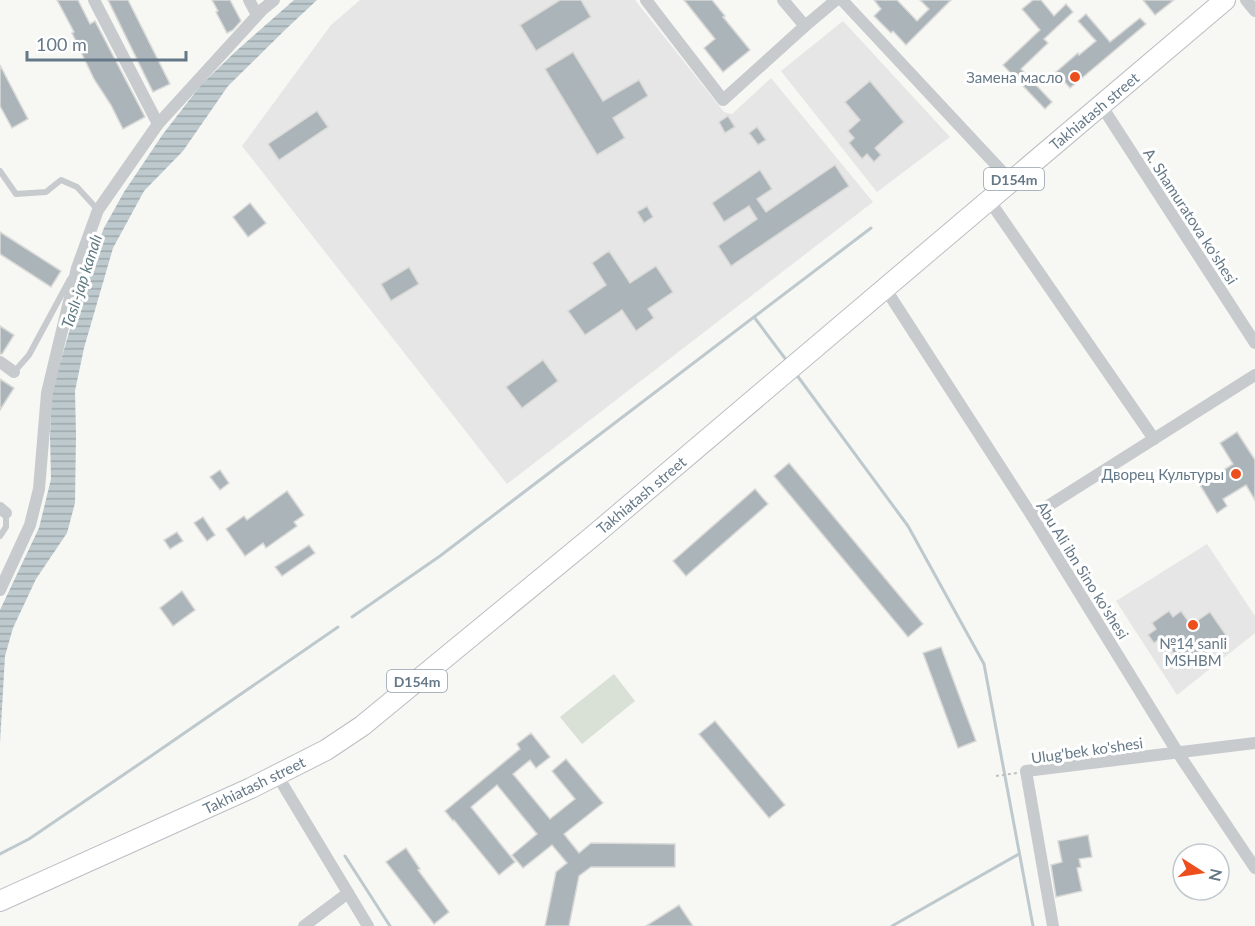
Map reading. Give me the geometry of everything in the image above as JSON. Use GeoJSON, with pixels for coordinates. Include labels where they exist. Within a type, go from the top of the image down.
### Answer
{"type":"FeatureCollection","features":[{"type":"Feature","properties":{"kind":"main road","name":"Takhiatash street"},"geometry":{"type":"LineString","coordinates":[[0,901],[277,775],[326,750],[362,726],[593,536],[1225,0]]}},
{"type":"Feature","properties":{"kind":"street"},"geometry":{"type":"LineString","coordinates":[[94,0],[158,124]]}},
{"type":"Feature","properties":{"kind":"street"},"geometry":{"type":"LineString","coordinates":[[249,0],[256,15]]}},
{"type":"Feature","properties":{"kind":"street"},"geometry":{"type":"LineString","coordinates":[[0,590],[30,525],[39,489],[47,393],[76,268],[98,210],[158,124],[256,15],[274,0]]}},
{"type":"Feature","properties":{"kind":"street"},"geometry":{"type":"LineString","coordinates":[[646,0],[723,100],[836,0]]}},
{"type":"Feature","properties":{"kind":"street"},"geometry":{"type":"LineString","coordinates":[[783,0],[805,26]]}},
{"type":"Feature","properties":{"kind":"street"},"geometry":{"type":"LineString","coordinates":[[842,0],[1011,181]]}},
{"type":"Feature","properties":{"kind":"street"},"geometry":{"type":"LineString","coordinates":[[1246,0],[1255,11]]}},
{"type":"Feature","properties":{"kind":"street","name":"A. Shamuratova ko'shesi"},"geometry":{"type":"LineString","coordinates":[[1101,105],[1255,343]]}},
{"type":"Feature","properties":{"kind":"street"},"geometry":{"type":"LineString","coordinates":[[989,200],[1154,439]]}},
{"type":"Feature","properties":{"kind":"street","name":"Abu Ali ibn Sino ko'shesi"},"geometry":{"type":"LineString","coordinates":[[885,288],[1032,516],[1178,753],[1255,868]]}},
{"type":"Feature","properties":{"kind":"street"},"geometry":{"type":"LineString","coordinates":[[0,362],[14,372]]}},
{"type":"Feature","properties":{"kind":"street"},"geometry":{"type":"LineString","coordinates":[[1032,516],[1255,375]]}},
{"type":"Feature","properties":{"kind":"street","name":"Ulug'bek ko'shesi"},"geometry":{"type":"LineString","coordinates":[[1053,926],[1026,771],[1255,743]]}},
{"type":"Feature","properties":{"kind":"street"},"geometry":{"type":"LineString","coordinates":[[277,775],[368,926]]}},
{"type":"Feature","properties":{"kind":"street"},"geometry":{"type":"LineString","coordinates":[[304,926],[348,893]]}},
{"type":"Feature","properties":{"kind":"lane"},"geometry":{"type":"LineString","coordinates":[[0,171],[16,194],[46,192],[62,180],[77,187],[98,210]]}},
{"type":"Feature","properties":{"kind":"lane"},"geometry":{"type":"LineString","coordinates":[[14,372],[29,355],[76,268]]}},
{"type":"Feature","properties":{"kind":"lane"},"geometry":{"type":"LineString","coordinates":[[0,536],[6,527],[3,510]]}},
{"type":"Feature","properties":{"kind":"path"},"geometry":{"type":"LineString","coordinates":[[996,777],[1018,772]]}},
{"type":"Feature","properties":{"kind":"shaded area"},"geometry":{"type":"Polygon","coordinates":[[[294,0],[317,0],[228,86],[183,151],[144,191],[113,248],[84,348],[75,391],[75,503],[67,533],[36,579],[13,628],[5,656],[0,743],[0,610],[39,528],[51,479],[52,387],[88,267],[104,228],[124,192],[163,134],[201,85],[294,0]]]}},
{"type":"Feature","properties":{"kind":"shaded area"},"geometry":{"type":"Polygon","coordinates":[[[360,0],[635,0],[724,112],[732,114],[771,78],[873,202],[507,484],[242,146],[331,25],[360,0]]]}},
{"type":"Feature","properties":{"kind":"shaded area"},"geometry":{"type":"Polygon","coordinates":[[[843,21],[950,137],[877,192],[781,71],[843,21]]]}},
{"type":"Feature","properties":{"kind":"shaded area","name":"№14 sanli MSHBM"},"geometry":{"type":"Polygon","coordinates":[[[1207,544],[1255,616],[1255,633],[1177,695],[1116,601],[1207,544]]]}},
{"type":"Feature","properties":{"kind":"shaded area"},"geometry":{"type":"Polygon","coordinates":[[[614,674],[635,701],[582,744],[560,717],[614,674]]]}},
{"type":"Feature","properties":{"kind":"building"},"geometry":{"type":"Polygon","coordinates":[[[57,0],[78,0],[90,24],[95,21],[145,117],[123,129],[94,79],[72,33],[74,32],[57,0]]]}},
{"type":"Feature","properties":{"kind":"building"},"geometry":{"type":"Polygon","coordinates":[[[108,0],[128,0],[170,84],[153,92],[108,0]]]}},
{"type":"Feature","properties":{"kind":"building"},"geometry":{"type":"Polygon","coordinates":[[[212,0],[230,0],[241,21],[233,30],[227,33],[212,0]]]}},
{"type":"Feature","properties":{"kind":"building"},"geometry":{"type":"Polygon","coordinates":[[[560,0],[581,0],[591,17],[536,51],[520,25],[560,0]]]}},
{"type":"Feature","properties":{"kind":"building"},"geometry":{"type":"Polygon","coordinates":[[[684,0],[712,0],[750,50],[723,72],[704,48],[715,39],[684,0]]]}},
{"type":"Feature","properties":{"kind":"building"},"geometry":{"type":"Polygon","coordinates":[[[874,0],[897,0],[917,21],[929,9],[920,0],[951,0],[906,45],[874,16],[881,9],[874,0]]]}},
{"type":"Feature","properties":{"kind":"building"},"geometry":{"type":"Polygon","coordinates":[[[1033,0],[1041,0],[1054,16],[1066,4],[1073,12],[1044,39],[1048,43],[1021,69],[1052,102],[1045,109],[1003,65],[1040,30],[1022,9],[1033,0]]]}},
{"type":"Feature","properties":{"kind":"building"},"geometry":{"type":"Polygon","coordinates":[[[1143,0],[1174,0],[1155,15],[1143,0]]]}},
{"type":"Feature","properties":{"kind":"building"},"geometry":{"type":"Polygon","coordinates":[[[1086,14],[1110,42],[1140,18],[1146,24],[1070,88],[1056,72],[1096,41],[1078,21],[1086,14]]]}},
{"type":"Feature","properties":{"kind":"building"},"geometry":{"type":"Polygon","coordinates":[[[573,52],[603,101],[639,80],[648,96],[613,118],[625,138],[597,155],[545,69],[573,52]]]}},
{"type":"Feature","properties":{"kind":"building"},"geometry":{"type":"Polygon","coordinates":[[[0,65],[28,119],[12,128],[0,106],[0,65]]]}},
{"type":"Feature","properties":{"kind":"building"},"geometry":{"type":"Polygon","coordinates":[[[870,81],[904,122],[875,148],[881,155],[874,162],[867,154],[862,159],[849,143],[854,138],[848,131],[860,120],[845,102],[870,81]]]}},
{"type":"Feature","properties":{"kind":"building"},"geometry":{"type":"Polygon","coordinates":[[[317,111],[328,127],[279,160],[268,144],[317,111]]]}},
{"type":"Feature","properties":{"kind":"building"},"geometry":{"type":"Polygon","coordinates":[[[728,116],[735,127],[725,133],[719,122],[728,116]]]}},
{"type":"Feature","properties":{"kind":"building"},"geometry":{"type":"Polygon","coordinates":[[[757,127],[766,140],[758,145],[749,133],[757,127]]]}},
{"type":"Feature","properties":{"kind":"building"},"geometry":{"type":"Polygon","coordinates":[[[835,165],[849,186],[731,266],[718,246],[757,219],[749,206],[724,222],[712,203],[760,170],[772,189],[757,199],[766,212],[835,165]]]}},
{"type":"Feature","properties":{"kind":"building"},"geometry":{"type":"Polygon","coordinates":[[[250,203],[266,223],[248,237],[233,217],[250,203]]]}},
{"type":"Feature","properties":{"kind":"building"},"geometry":{"type":"Polygon","coordinates":[[[647,206],[653,217],[644,223],[637,212],[647,206]]]}},
{"type":"Feature","properties":{"kind":"building"},"geometry":{"type":"Polygon","coordinates":[[[0,232],[61,271],[51,287],[0,254],[0,232]]]}},
{"type":"Feature","properties":{"kind":"building"},"geometry":{"type":"Polygon","coordinates":[[[609,251],[630,283],[656,266],[673,292],[648,309],[654,318],[636,331],[622,310],[585,335],[568,311],[606,285],[592,263],[609,251]]]}},
{"type":"Feature","properties":{"kind":"building"},"geometry":{"type":"Polygon","coordinates":[[[409,267],[419,284],[391,301],[381,284],[409,267]]]}},
{"type":"Feature","properties":{"kind":"building"},"geometry":{"type":"Polygon","coordinates":[[[0,326],[14,335],[2,354],[0,354],[0,326]]]}},
{"type":"Feature","properties":{"kind":"building"},"geometry":{"type":"Polygon","coordinates":[[[543,360],[558,381],[522,408],[506,387],[543,360]]]}},
{"type":"Feature","properties":{"kind":"building"},"geometry":{"type":"Polygon","coordinates":[[[0,379],[14,388],[0,410],[0,379]]]}},
{"type":"Feature","properties":{"kind":"building","name":"Дворец Культуры"},"geometry":{"type":"Polygon","coordinates":[[[1237,432],[1255,460],[1255,500],[1246,485],[1223,499],[1227,506],[1217,513],[1200,485],[1233,464],[1220,443],[1237,432]]]}},
{"type":"Feature","properties":{"kind":"building"},"geometry":{"type":"Polygon","coordinates":[[[789,463],[923,624],[908,637],[774,476],[789,463]]]}},
{"type":"Feature","properties":{"kind":"building"},"geometry":{"type":"Polygon","coordinates":[[[220,470],[229,483],[220,490],[210,477],[220,470]]]}},
{"type":"Feature","properties":{"kind":"building"},"geometry":{"type":"Polygon","coordinates":[[[755,489],[768,504],[686,576],[673,561],[755,489]]]}},
{"type":"Feature","properties":{"kind":"building"},"geometry":{"type":"Polygon","coordinates":[[[287,491],[304,515],[294,522],[297,526],[266,548],[263,543],[245,556],[226,529],[244,516],[247,520],[287,491]]]}},
{"type":"Feature","properties":{"kind":"building"},"geometry":{"type":"Polygon","coordinates":[[[203,517],[215,535],[207,541],[194,523],[203,517]]]}},
{"type":"Feature","properties":{"kind":"building"},"geometry":{"type":"Polygon","coordinates":[[[177,532],[183,541],[170,549],[164,540],[177,532]]]}},
{"type":"Feature","properties":{"kind":"building"},"geometry":{"type":"Polygon","coordinates":[[[309,545],[315,553],[282,576],[275,567],[309,545]]]}},
{"type":"Feature","properties":{"kind":"building"},"geometry":{"type":"Polygon","coordinates":[[[182,591],[195,610],[173,626],[160,608],[182,591]]]}},
{"type":"Feature","properties":{"kind":"building"},"geometry":{"type":"Polygon","coordinates":[[[1169,611],[1173,617],[1181,611],[1191,625],[1210,612],[1228,638],[1185,669],[1162,637],[1154,643],[1148,635],[1156,629],[1152,623],[1169,611]]]}},
{"type":"Feature","properties":{"kind":"building"},"geometry":{"type":"Polygon","coordinates":[[[941,647],[976,741],[958,748],[923,653],[941,647]]]}},
{"type":"Feature","properties":{"kind":"building"},"geometry":{"type":"Polygon","coordinates":[[[715,721],[785,805],[769,818],[699,734],[715,721]]]}},
{"type":"Feature","properties":{"kind":"building"},"geometry":{"type":"Polygon","coordinates":[[[531,733],[550,757],[536,768],[530,760],[513,774],[550,819],[575,799],[552,771],[566,759],[603,803],[564,834],[579,853],[591,843],[675,844],[675,867],[591,867],[579,876],[569,926],[545,926],[556,872],[567,863],[552,845],[523,868],[512,855],[537,834],[497,785],[471,807],[515,862],[499,875],[445,811],[520,749],[517,744],[531,733]]]}},
{"type":"Feature","properties":{"kind":"building"},"geometry":{"type":"Polygon","coordinates":[[[1088,835],[1092,857],[1079,859],[1081,867],[1077,868],[1082,891],[1056,897],[1051,865],[1062,862],[1058,841],[1088,835]]]}},
{"type":"Feature","properties":{"kind":"building"},"geometry":{"type":"Polygon","coordinates":[[[406,848],[420,869],[418,870],[449,912],[434,924],[386,862],[406,848]]]}},
{"type":"Feature","properties":{"kind":"building"},"geometry":{"type":"Polygon","coordinates":[[[679,905],[693,926],[646,926],[679,905]]]}},
{"type":"Feature","properties":{"kind":"waterway"},"geometry":{"type":"LineString","coordinates":[[352,617],[440,556],[871,228]]}},
{"type":"Feature","properties":{"kind":"waterway"},"geometry":{"type":"LineString","coordinates":[[754,317],[787,361]]}},
{"type":"Feature","properties":{"kind":"waterway"},"geometry":{"type":"LineString","coordinates":[[796,374],[908,526],[984,664],[1033,926]]}},
{"type":"Feature","properties":{"kind":"waterway"},"geometry":{"type":"LineString","coordinates":[[0,854],[29,839],[338,627]]}},
{"type":"Feature","properties":{"kind":"waterway"},"geometry":{"type":"LineString","coordinates":[[892,926],[1019,854]]}},
{"type":"Feature","properties":{"kind":"waterway"},"geometry":{"type":"LineString","coordinates":[[345,856],[390,926]]}},
{"type":"Feature","properties":{"kind":"place","name":"Замена масло"},"geometry":{"type":"Point","coordinates":[1075,77]}},
{"type":"Feature","properties":{"kind":"place","name":"Дворец Культуры"},"geometry":{"type":"Point","coordinates":[1236,474]}},
{"type":"Feature","properties":{"kind":"place","name":"№14 sanli MSHBM"},"geometry":{"type":"Point","coordinates":[1193,625]}},
{"type":"Feature","properties":{"kind":"water label","name":"Taslı-jap kanalı"},"geometry":{"type":"Point","coordinates":[81,281]}}]}
